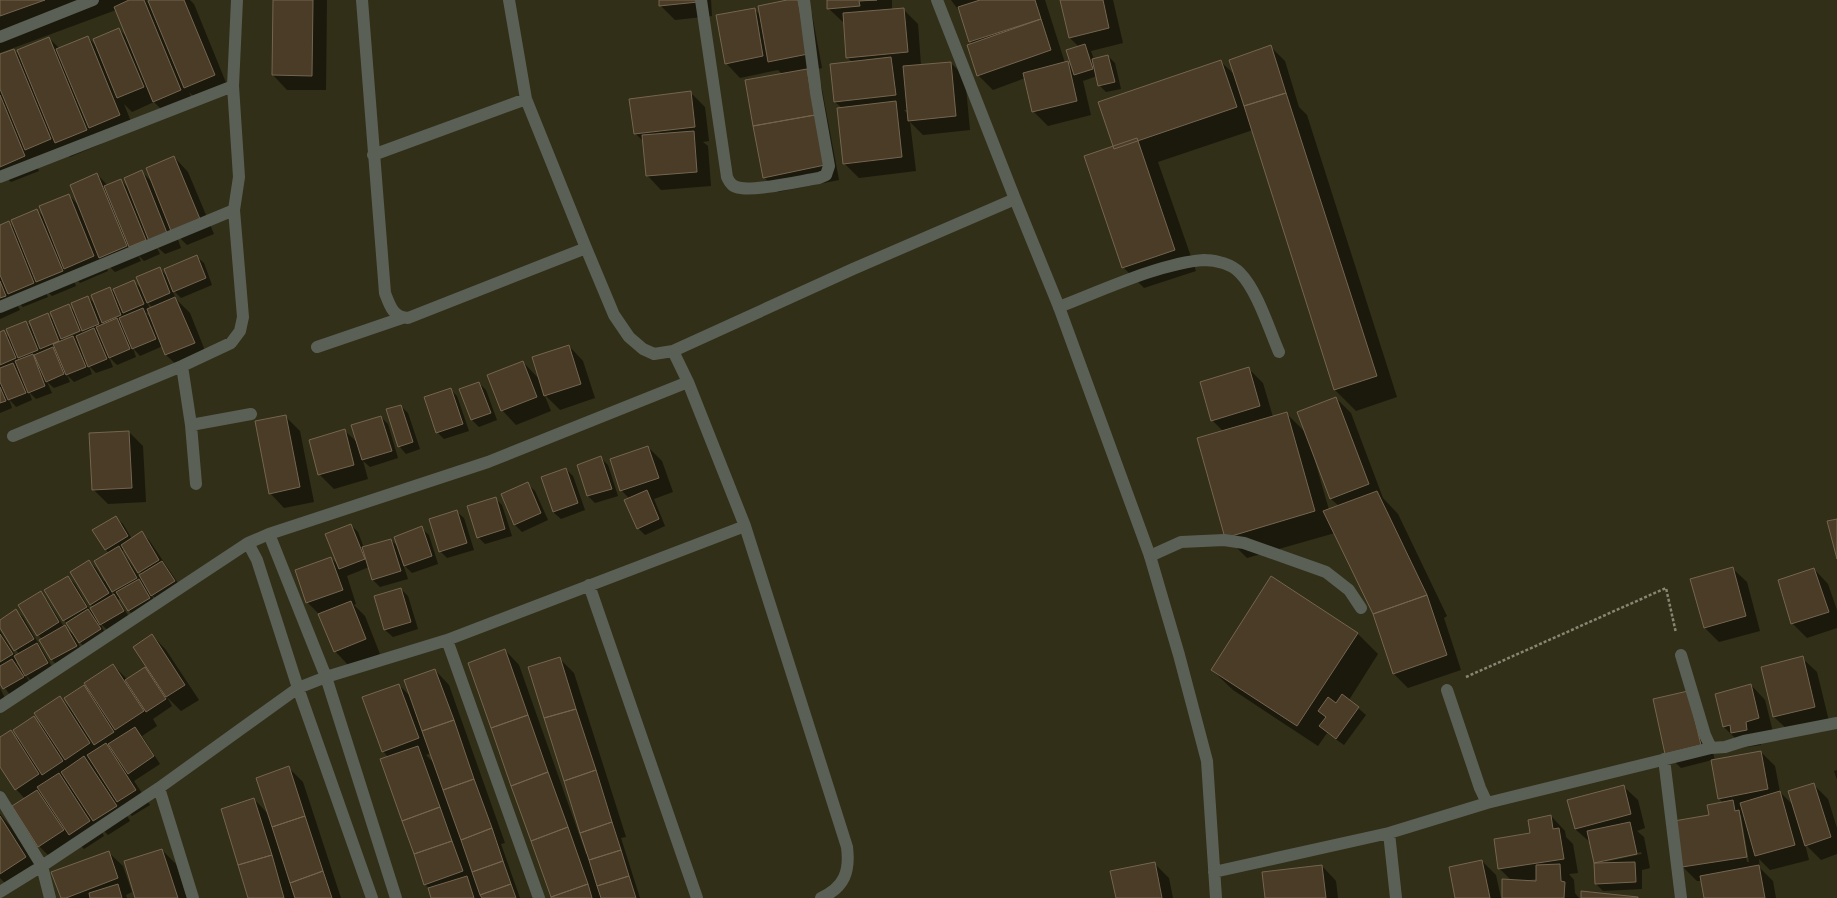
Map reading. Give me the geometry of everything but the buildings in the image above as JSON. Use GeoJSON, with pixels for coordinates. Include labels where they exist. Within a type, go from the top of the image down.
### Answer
{"type":"FeatureCollection","features":[{"type":"Feature","properties":{"kind":"street"},"geometry":{"type":"LineString","coordinates":[[0,37],[93,0]]}},
{"type":"Feature","properties":{"kind":"street"},"geometry":{"type":"LineString","coordinates":[[13,436],[182,366],[231,343],[240,331],[243,317],[234,210],[239,177],[233,86],[237,0]]}},
{"type":"Feature","properties":{"kind":"street"},"geometry":{"type":"LineString","coordinates":[[362,0],[385,293],[392,312],[402,318]]}},
{"type":"Feature","properties":{"kind":"street"},"geometry":{"type":"LineString","coordinates":[[509,0],[526,99],[586,248],[614,315],[629,337],[643,349],[654,354],[674,350],[853,269],[1015,199]]}},
{"type":"Feature","properties":{"kind":"street"},"geometry":{"type":"LineString","coordinates":[[701,0],[726,177],[731,185],[748,189],[818,178],[826,175],[829,166],[816,93],[804,0]]}},
{"type":"Feature","properties":{"kind":"street"},"geometry":{"type":"LineString","coordinates":[[937,0],[1015,199],[1060,307],[1150,556],[1179,655],[1207,761],[1216,898]]}},
{"type":"Feature","properties":{"kind":"street"},"geometry":{"type":"LineString","coordinates":[[0,177],[233,86]]}},
{"type":"Feature","properties":{"kind":"street"},"geometry":{"type":"LineString","coordinates":[[373,155],[526,99]]}},
{"type":"Feature","properties":{"kind":"street"},"geometry":{"type":"LineString","coordinates":[[0,307],[234,210]]}},
{"type":"Feature","properties":{"kind":"street"},"geometry":{"type":"LineString","coordinates":[[317,347],[402,318],[408,318],[586,248]]}},
{"type":"Feature","properties":{"kind":"street"},"geometry":{"type":"LineString","coordinates":[[1060,307],[1151,273],[1188,262],[1206,260],[1225,263],[1239,272],[1249,283],[1279,352]]}},
{"type":"Feature","properties":{"kind":"street"},"geometry":{"type":"LineString","coordinates":[[674,350],[745,526],[846,847],[848,860],[845,876],[838,887],[821,898]]}},
{"type":"Feature","properties":{"kind":"street"},"geometry":{"type":"LineString","coordinates":[[182,366],[191,425],[196,484]]}},
{"type":"Feature","properties":{"kind":"street"},"geometry":{"type":"LineString","coordinates":[[0,707],[248,543],[269,534],[488,462],[688,382]]}},
{"type":"Feature","properties":{"kind":"street"},"geometry":{"type":"LineString","coordinates":[[191,425],[251,414]]}},
{"type":"Feature","properties":{"kind":"street"},"geometry":{"type":"LineString","coordinates":[[0,892],[42,866],[159,788],[298,688],[326,677],[447,640],[745,526]]}},
{"type":"Feature","properties":{"kind":"street"},"geometry":{"type":"LineString","coordinates":[[269,534],[326,677],[396,898]]}},
{"type":"Feature","properties":{"kind":"street"},"geometry":{"type":"LineString","coordinates":[[1150,556],[1180,542],[1224,540],[1244,543],[1326,572],[1349,590],[1362,608]]}},
{"type":"Feature","properties":{"kind":"street"},"geometry":{"type":"LineString","coordinates":[[248,543],[257,560],[298,688],[372,898]]}},
{"type":"Feature","properties":{"kind":"street"},"geometry":{"type":"LineString","coordinates":[[590,585],[697,898]]}},
{"type":"Feature","properties":{"kind":"street"},"geometry":{"type":"LineString","coordinates":[[447,640],[539,898]]}},
{"type":"Feature","properties":{"kind":"street"},"geometry":{"type":"LineString","coordinates":[[1681,655],[1705,735],[1711,748]]}},
{"type":"Feature","properties":{"kind":"street"},"geometry":{"type":"LineString","coordinates":[[1446,690],[1475,774],[1487,803]]}},
{"type":"Feature","properties":{"kind":"street"},"geometry":{"type":"LineString","coordinates":[[1214,872],[1389,833],[1487,803],[1664,759],[1711,748],[1725,747],[1744,740],[1837,723]]}},
{"type":"Feature","properties":{"kind":"street"},"geometry":{"type":"LineString","coordinates":[[1664,759],[1681,898]]}},
{"type":"Feature","properties":{"kind":"street"},"geometry":{"type":"LineString","coordinates":[[159,788],[193,898]]}},
{"type":"Feature","properties":{"kind":"street"},"geometry":{"type":"LineString","coordinates":[[0,797],[42,866],[50,898]]}},
{"type":"Feature","properties":{"kind":"street"},"geometry":{"type":"LineString","coordinates":[[1389,833],[1396,898]]}},
{"type":"Feature","properties":{"kind":"path"},"geometry":{"type":"LineString","coordinates":[[1446,690],[1450,684],[1666,588],[1681,655]]}}]}
